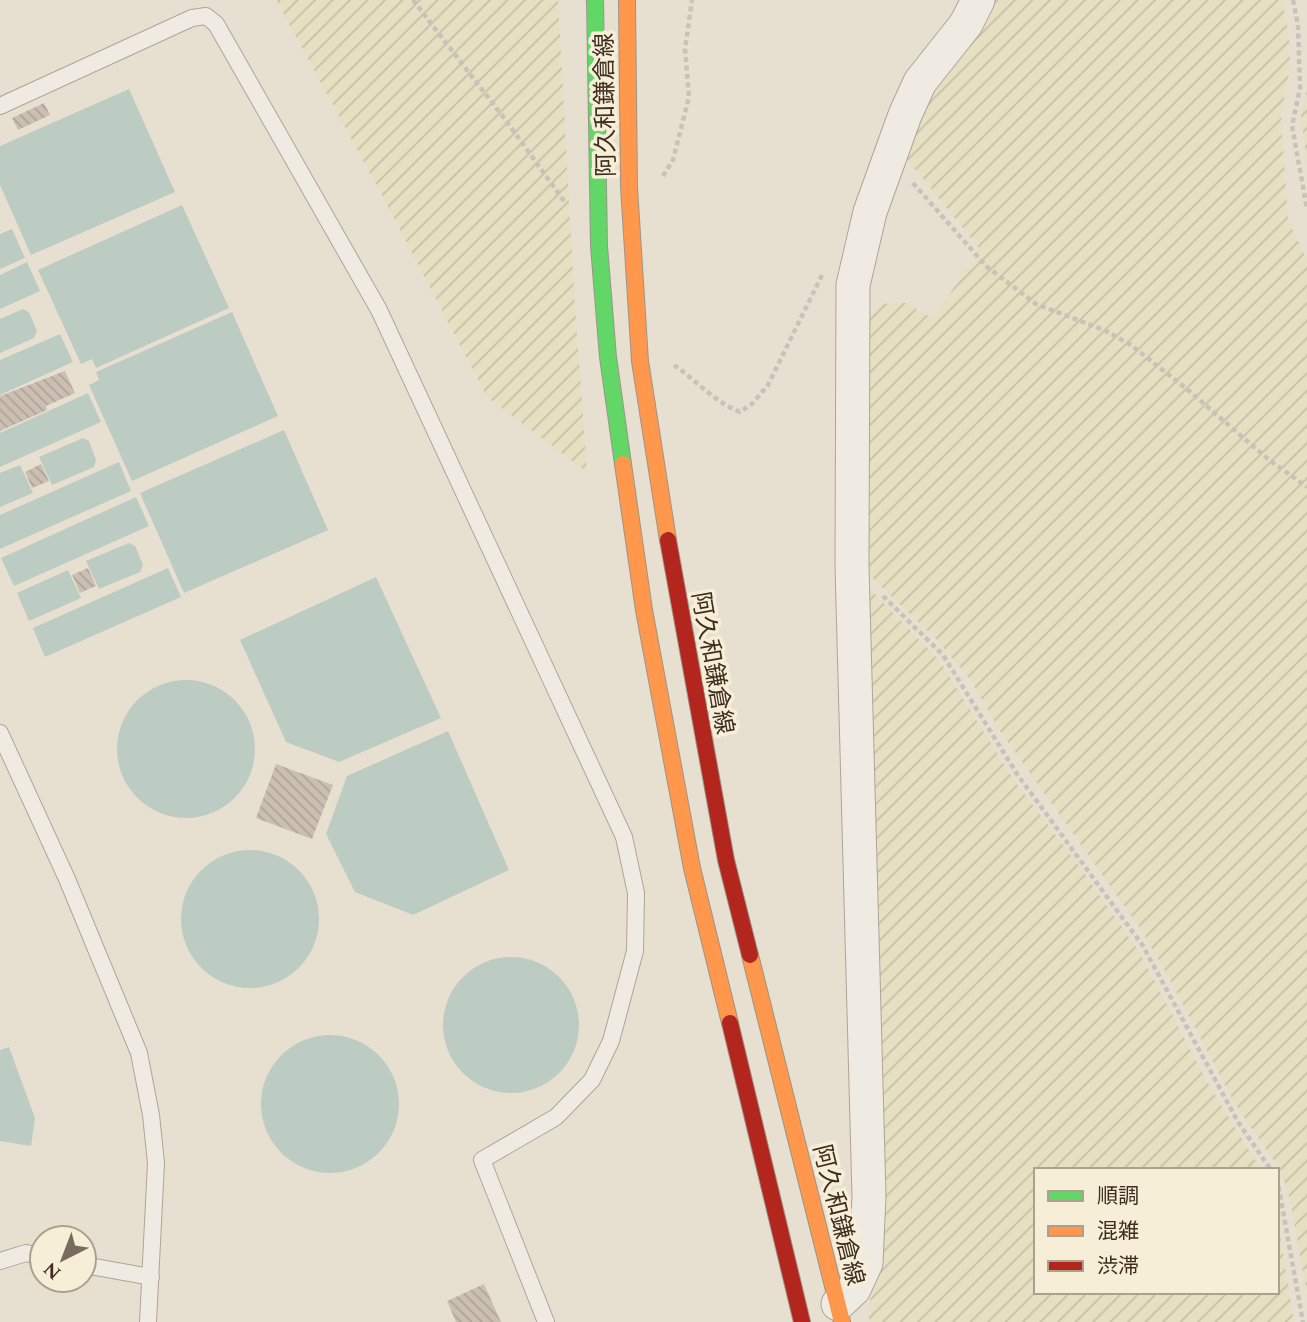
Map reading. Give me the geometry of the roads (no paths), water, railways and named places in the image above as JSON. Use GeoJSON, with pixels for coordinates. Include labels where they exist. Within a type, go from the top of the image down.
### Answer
{"type":"FeatureCollection","features":[{"type":"Feature","properties":{"kind":"main road","name":"阿久和鎌倉線"},"geometry":{"type":"LineString","coordinates":[[595,0],[600,260],[608,357],[644,610],[692,868],[802,1322]]}},
{"type":"Feature","properties":{"kind":"main road","name":"阿久和鎌倉線"},"geometry":{"type":"LineString","coordinates":[[627,0],[630,209],[640,361],[679,610],[726,860],[840,1313]]}},
{"type":"Feature","properties":{"kind":"street"},"geometry":{"type":"LineString","coordinates":[[840,1313],[855,1289],[866,1263],[869,1196],[852,566],[853,285],[870,212],[920,82],[966,24],[978,0]]}},
{"type":"Feature","properties":{"kind":"lane"},"geometry":{"type":"LineString","coordinates":[[0,106],[192,18],[206,16],[216,24],[379,310],[624,837],[636,893],[635,951],[611,1041],[592,1080],[556,1117],[482,1160],[546,1322]]}},
{"type":"Feature","properties":{"kind":"lane"},"geometry":{"type":"LineString","coordinates":[[0,733],[67,879],[139,1053],[151,1115],[156,1163],[148,1322]]}},
{"type":"Feature","properties":{"kind":"lane"},"geometry":{"type":"LineString","coordinates":[[0,1261],[28,1253]]}},
{"type":"Feature","properties":{"kind":"lane"},"geometry":{"type":"LineString","coordinates":[[98,1268],[151,1277]]}}]}
